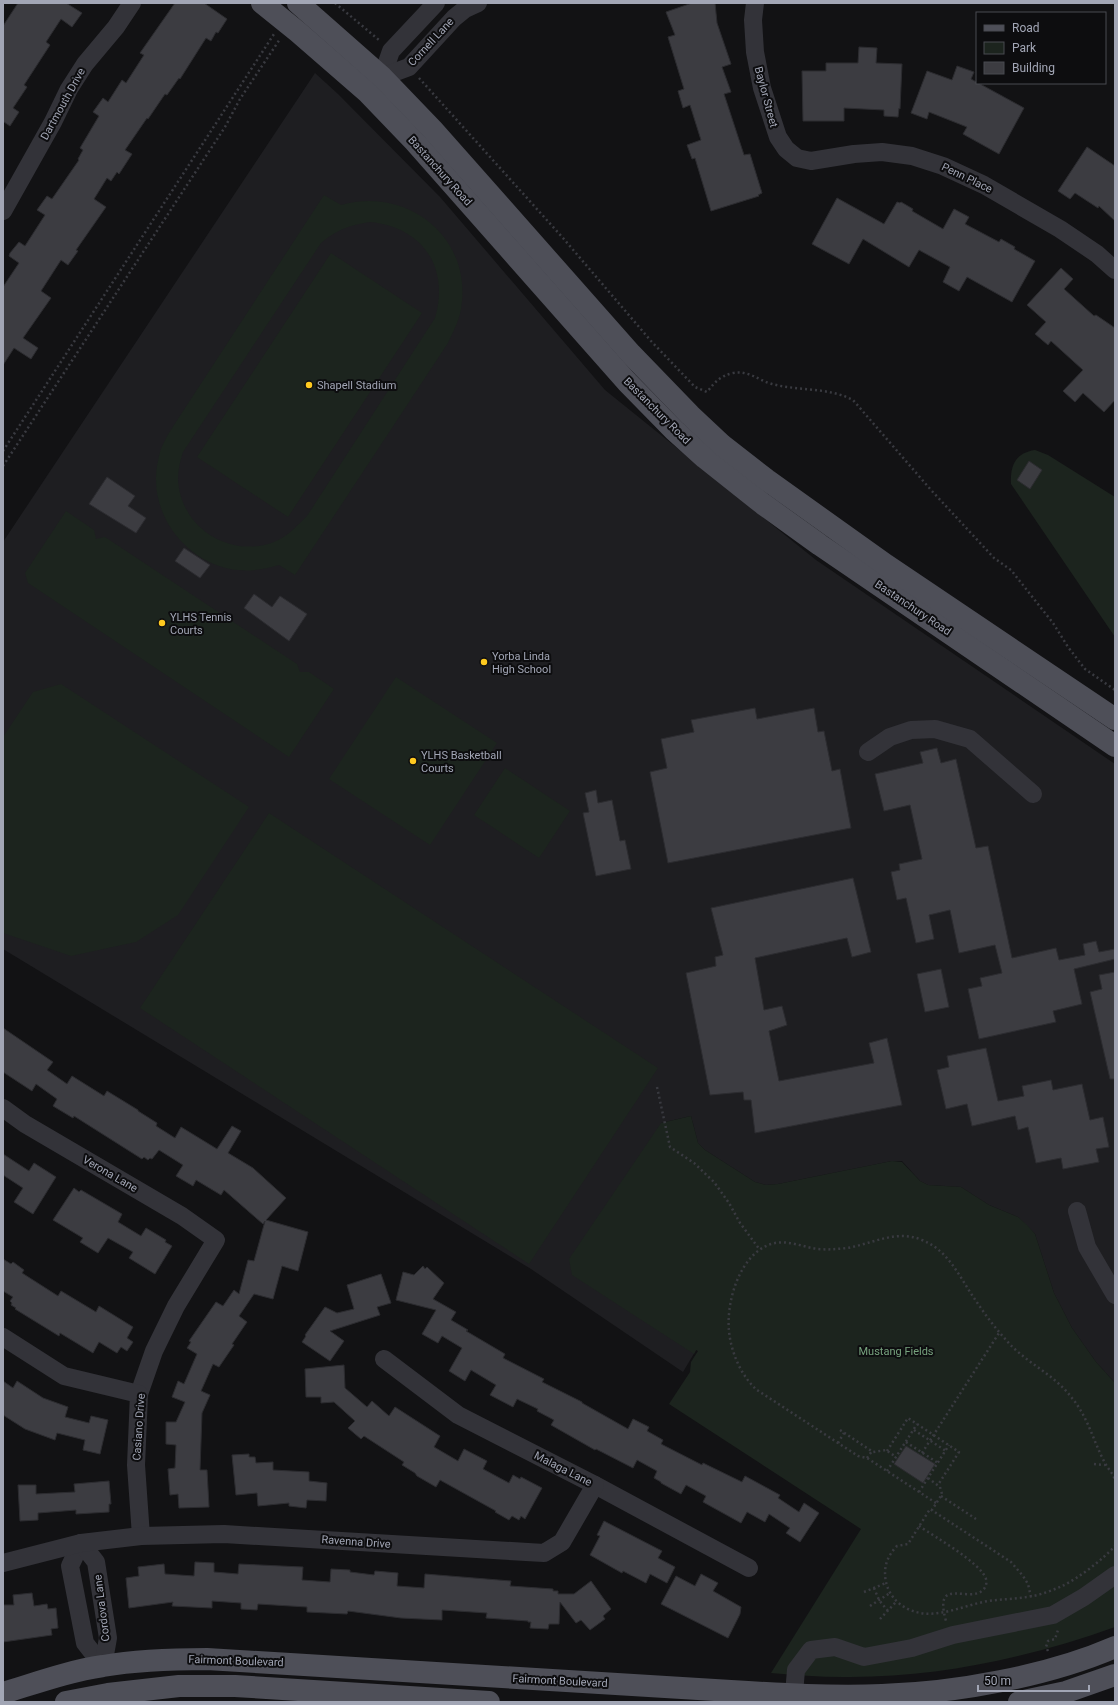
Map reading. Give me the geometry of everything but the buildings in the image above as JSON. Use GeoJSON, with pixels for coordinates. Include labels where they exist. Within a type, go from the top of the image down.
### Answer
{"type":"FeatureCollection","features":[{"type":"Feature","properties":{"kind":"main road","name":"Bastanchury Road"},"geometry":{"type":"LineString","coordinates":[[262,3],[298,32],[375,84],[437,135],[631,354],[690,415],[722,445],[767,480],[844,534],[1115,719]]}},
{"type":"Feature","properties":{"kind":"main road","name":"Bastanchury Road"},"geometry":{"type":"LineString","coordinates":[[298,3],[375,84],[415,142],[596,347],[674,430],[704,458],[820,545],[1115,746]]}},
{"type":"Feature","properties":{"kind":"main road"},"geometry":{"type":"LineString","coordinates":[[596,347],[606,349],[616,354],[677,418],[686,419],[690,415]]}},
{"type":"Feature","properties":{"kind":"main road"},"geometry":{"type":"LineString","coordinates":[[741,486],[748,484],[755,487],[823,535],[832,539],[838,538],[844,534]]}},
{"type":"Feature","properties":{"kind":"main road","name":"Fairmont Boulevard"},"geometry":{"type":"LineString","coordinates":[[3,1693],[51,1678],[103,1666],[164,1659],[207,1658],[344,1668],[794,1694],[882,1696],[925,1692],[995,1682],[1053,1659],[1115,1647]]}},
{"type":"Feature","properties":{"kind":"main road"},"geometry":{"type":"LineString","coordinates":[[103,1666],[108,1694]]}},
{"type":"Feature","properties":{"kind":"main road"},"geometry":{"type":"LineString","coordinates":[[1019,1702],[1067,1697],[1115,1675]]}},
{"type":"Feature","properties":{"kind":"main road"},"geometry":{"type":"LineString","coordinates":[[66,1702],[108,1694],[179,1686],[235,1686],[341,1698],[489,1702]]}},
{"type":"Feature","properties":{"kind":"street","name":"Dartmouth Drive"},"geometry":{"type":"LineString","coordinates":[[3,212],[54,122],[69,89],[85,64],[116,27],[132,3]]}},
{"type":"Feature","properties":{"kind":"street","name":"Cornell Lane"},"geometry":{"type":"LineString","coordinates":[[375,84],[392,51],[436,3]]}},
{"type":"Feature","properties":{"kind":"street","name":"Cornell Lane"},"geometry":{"type":"LineString","coordinates":[[375,84],[409,67],[454,18],[465,9],[478,3]]}},
{"type":"Feature","properties":{"kind":"street","name":"Baylor Street"},"geometry":{"type":"LineString","coordinates":[[755,3],[753,20],[755,52],[762,88],[778,137],[786,149],[798,158]]}},
{"type":"Feature","properties":{"kind":"street","name":"Penn Place"},"geometry":{"type":"LineString","coordinates":[[798,158],[811,161],[854,154],[882,152],[912,156],[943,166],[984,185],[1060,228],[1097,254],[1115,270]]}},
{"type":"Feature","properties":{"kind":"street"},"geometry":{"type":"LineString","coordinates":[[868,752],[890,737],[911,730],[935,729],[970,739],[1033,794]]}},
{"type":"Feature","properties":{"kind":"street","name":"Verona Lane"},"geometry":{"type":"LineString","coordinates":[[3,1108],[25,1124],[182,1216],[216,1240]]}},
{"type":"Feature","properties":{"kind":"street"},"geometry":{"type":"LineString","coordinates":[[1077,1211],[1087,1247],[1115,1295]]}},
{"type":"Feature","properties":{"kind":"street","name":"Casiano Drive"},"geometry":{"type":"LineString","coordinates":[[141,1536],[136,1465],[140,1394],[157,1344],[176,1306],[216,1240]]}},
{"type":"Feature","properties":{"kind":"street"},"geometry":{"type":"LineString","coordinates":[[3,1337],[64,1376],[140,1394]]}},
{"type":"Feature","properties":{"kind":"street","name":"Malaga Lane"},"geometry":{"type":"LineString","coordinates":[[384,1359],[458,1415],[595,1485],[749,1568]]}},
{"type":"Feature","properties":{"kind":"street","name":"Ravenna Drive"},"geometry":{"type":"LineString","coordinates":[[3,1562],[81,1543],[141,1536],[224,1534],[544,1553],[562,1542],[595,1485]]}},
{"type":"Feature","properties":{"kind":"street","name":"Cordova Lane"},"geometry":{"type":"LineString","coordinates":[[81,1543],[96,1562],[108,1638],[103,1666],[85,1643],[70,1566],[81,1543]]}},
{"type":"Feature","properties":{"kind":"street"},"geometry":{"type":"LineString","coordinates":[[794,1694],[796,1670],[811,1650],[835,1647],[864,1656],[912,1648],[953,1635],[1053,1615],[1084,1597],[1115,1575]]}},
{"type":"Feature","properties":{"kind":"street"},"geometry":{"type":"LineString","coordinates":[[1053,1659],[1067,1697]]}},
{"type":"Feature","properties":{"kind":"street"},"geometry":{"type":"LineString","coordinates":[[341,1698],[344,1668]]}},
{"type":"Feature","properties":{"kind":"path"},"geometry":{"type":"LineString","coordinates":[[335,3],[392,51]]}},
{"type":"Feature","properties":{"kind":"path"},"geometry":{"type":"LineString","coordinates":[[3,451],[277,30]]}},
{"type":"Feature","properties":{"kind":"path"},"geometry":{"type":"LineString","coordinates":[[3,466],[225,127],[240,99],[282,36]]}},
{"type":"Feature","properties":{"kind":"path"},"geometry":{"type":"LineString","coordinates":[[409,67],[563,238],[651,341],[695,387],[706,392],[719,378],[735,373],[749,374],[771,384],[841,393],[853,400],[931,490],[994,558],[1011,570],[1053,623],[1068,647],[1085,669],[1115,690]]}},
{"type":"Feature","properties":{"kind":"path"},"geometry":{"type":"LineString","coordinates":[[657,1088],[670,1147],[700,1168],[714,1182],[729,1203],[740,1223],[760,1250]]}},
{"type":"Feature","properties":{"kind":"path"},"geometry":{"type":"LineString","coordinates":[[936,1503],[867,1458],[858,1456],[750,1384],[739,1365],[731,1343],[729,1330],[735,1284],[746,1261],[760,1250],[772,1244],[779,1243],[793,1243],[827,1250],[849,1248],[889,1236],[910,1236],[920,1239],[940,1250],[949,1259],[977,1303],[999,1333],[1015,1350],[1053,1378],[1072,1397],[1090,1427],[1105,1465],[1115,1480]]}},
{"type":"Feature","properties":{"kind":"path"},"geometry":{"type":"LineString","coordinates":[[922,1453],[999,1333]]}},
{"type":"Feature","properties":{"kind":"path"},"geometry":{"type":"LineString","coordinates":[[887,1451],[908,1418],[918,1424],[959,1452],[938,1485]]}},
{"type":"Feature","properties":{"kind":"path"},"geometry":{"type":"LineString","coordinates":[[887,1471],[918,1424]]}},
{"type":"Feature","properties":{"kind":"path"},"geometry":{"type":"LineString","coordinates":[[840,1430],[872,1451],[887,1451],[896,1457]]}},
{"type":"Feature","properties":{"kind":"path"},"geometry":{"type":"LineString","coordinates":[[914,1430],[946,1451]]}},
{"type":"Feature","properties":{"kind":"path"},"geometry":{"type":"LineString","coordinates":[[838,1443],[844,1432]]}},
{"type":"Feature","properties":{"kind":"path"},"geometry":{"type":"LineString","coordinates":[[906,1442],[938,1463]]}},
{"type":"Feature","properties":{"kind":"path"},"geometry":{"type":"LineString","coordinates":[[919,1492],[949,1445]]}},
{"type":"Feature","properties":{"kind":"path"},"geometry":{"type":"LineString","coordinates":[[867,1458],[872,1451]]}},
{"type":"Feature","properties":{"kind":"path"},"geometry":{"type":"LineString","coordinates":[[1094,1464],[1105,1465]]}},
{"type":"Feature","properties":{"kind":"path"},"geometry":{"type":"LineString","coordinates":[[928,1478],[940,1487],[941,1496],[932,1510],[930,1509],[908,1544],[897,1546],[891,1552],[887,1560],[885,1571],[886,1583],[890,1593],[896,1602],[909,1609],[921,1613],[943,1612],[978,1603],[1031,1597],[1053,1590],[1072,1581],[1108,1554],[1115,1546]]}},
{"type":"Feature","properties":{"kind":"path"},"geometry":{"type":"LineString","coordinates":[[941,1496],[976,1519]]}},
{"type":"Feature","properties":{"kind":"path"},"geometry":{"type":"LineString","coordinates":[[932,1510],[1011,1562],[1028,1584],[1031,1597]]}},
{"type":"Feature","properties":{"kind":"path"},"geometry":{"type":"LineString","coordinates":[[919,1526],[962,1554],[979,1569],[985,1577],[987,1583],[985,1589],[976,1594],[956,1593],[950,1594],[945,1598],[943,1612],[947,1625]]}},
{"type":"Feature","properties":{"kind":"path"},"geometry":{"type":"LineString","coordinates":[[864,1592],[886,1583]]}},
{"type":"Feature","properties":{"kind":"path"},"geometry":{"type":"LineString","coordinates":[[874,1588],[879,1600],[888,1611]]}},
{"type":"Feature","properties":{"kind":"path"},"geometry":{"type":"LineString","coordinates":[[870,1606],[890,1593]]}},
{"type":"Feature","properties":{"kind":"path"},"geometry":{"type":"LineString","coordinates":[[880,1619],[896,1602]]}},
{"type":"Feature","properties":{"kind":"path"},"geometry":{"type":"LineString","coordinates":[[1053,1659],[1046,1644],[1058,1635],[1058,1626]]}},
{"type":"Feature","properties":{"kind":"shaded area","name":"Yorba Linda High School"},"geometry":{"type":"Polygon","coordinates":[[[315,73],[338,94],[440,197],[605,390],[816,560],[1115,764],[1115,1383],[1096,1362],[1072,1328],[1054,1293],[1035,1234],[1018,1217],[989,1205],[961,1187],[928,1185],[920,1181],[902,1161],[892,1161],[778,1184],[766,1185],[755,1182],[705,1150],[698,1143],[691,1116],[661,1123],[711,1325],[683,1372],[531,1269],[3,949],[3,542],[315,73]]]}},
{"type":"Feature","properties":{"kind":"green space"},"geometry":{"type":"Polygon","coordinates":[[[324,195],[341,205],[366,201],[390,203],[412,211],[431,223],[446,240],[457,260],[462,283],[461,309],[454,331],[448,343],[295,575],[279,565],[261,569],[243,570],[230,569],[213,563],[197,555],[183,543],[172,530],[163,514],[158,497],[156,479],[160,451],[174,425],[324,195]],[[370,222],[356,225],[338,231],[321,243],[183,452],[178,476],[181,496],[197,525],[210,535],[224,542],[240,546],[257,546],[279,540],[296,527],[307,516],[435,318],[439,299],[438,282],[435,267],[428,253],[417,241],[404,232],[388,225],[370,222]]]}},
{"type":"Feature","properties":{"kind":"green space","name":"Shapell Stadium"},"geometry":{"type":"Polygon","coordinates":[[[331,253],[422,313],[288,517],[197,457],[331,253]]]}},
{"type":"Feature","properties":{"kind":"green space"},"geometry":{"type":"Polygon","coordinates":[[[1035,450],[1048,455],[1115,497],[1115,637],[1011,484],[1015,461],[1023,454],[1035,450]]]}},
{"type":"Feature","properties":{"kind":"green space","name":"YLHS Tennis Courts"},"geometry":{"type":"Polygon","coordinates":[[[66,511],[94,530],[96,539],[105,537],[297,664],[300,672],[309,672],[334,689],[289,757],[28,583],[25,573],[66,511]]]}},
{"type":"Feature","properties":{"kind":"green space","name":"YLHS Basketball Courts"},"geometry":{"type":"Polygon","coordinates":[[[396,677],[497,743],[430,845],[329,779],[396,677]]]}},
{"type":"Feature","properties":{"kind":"green space"},"geometry":{"type":"Polygon","coordinates":[[[61,684],[249,807],[178,915],[136,942],[71,956],[3,933],[3,737],[33,692],[61,684]]]}},
{"type":"Feature","properties":{"kind":"green space"},"geometry":{"type":"Polygon","coordinates":[[[505,768],[570,811],[539,858],[474,815],[505,768]]]}},
{"type":"Feature","properties":{"kind":"green space"},"geometry":{"type":"Polygon","coordinates":[[[269,813],[658,1068],[529,1264],[140,1008],[269,813]]]}},
{"type":"Feature","properties":{"kind":"green space","name":"Mustang Fields"},"geometry":{"type":"Polygon","coordinates":[[[691,1116],[698,1143],[705,1150],[755,1182],[766,1185],[778,1184],[892,1161],[902,1162],[920,1181],[928,1185],[961,1187],[989,1205],[1018,1217],[1035,1234],[1054,1293],[1072,1328],[1096,1362],[1115,1383],[1115,1627],[1016,1657],[948,1670],[913,1674],[844,1677],[771,1673],[861,1529],[669,1404],[690,1372],[691,1362],[698,1351],[696,1350],[694,1354],[572,1275],[569,1259],[661,1123],[691,1116]]]}},
{"type":"Feature","properties":{"kind":"place","name":"Shapell Stadium"},"geometry":{"type":"Point","coordinates":[309,385]}},
{"type":"Feature","properties":{"kind":"place","name":"YLHS Tennis Courts"},"geometry":{"type":"Point","coordinates":[162,623]}},
{"type":"Feature","properties":{"kind":"place","name":"Yorba Linda High School"},"geometry":{"type":"Point","coordinates":[484,662]}},
{"type":"Feature","properties":{"kind":"place","name":"YLHS Basketball Courts"},"geometry":{"type":"Point","coordinates":[413,761]}}]}
